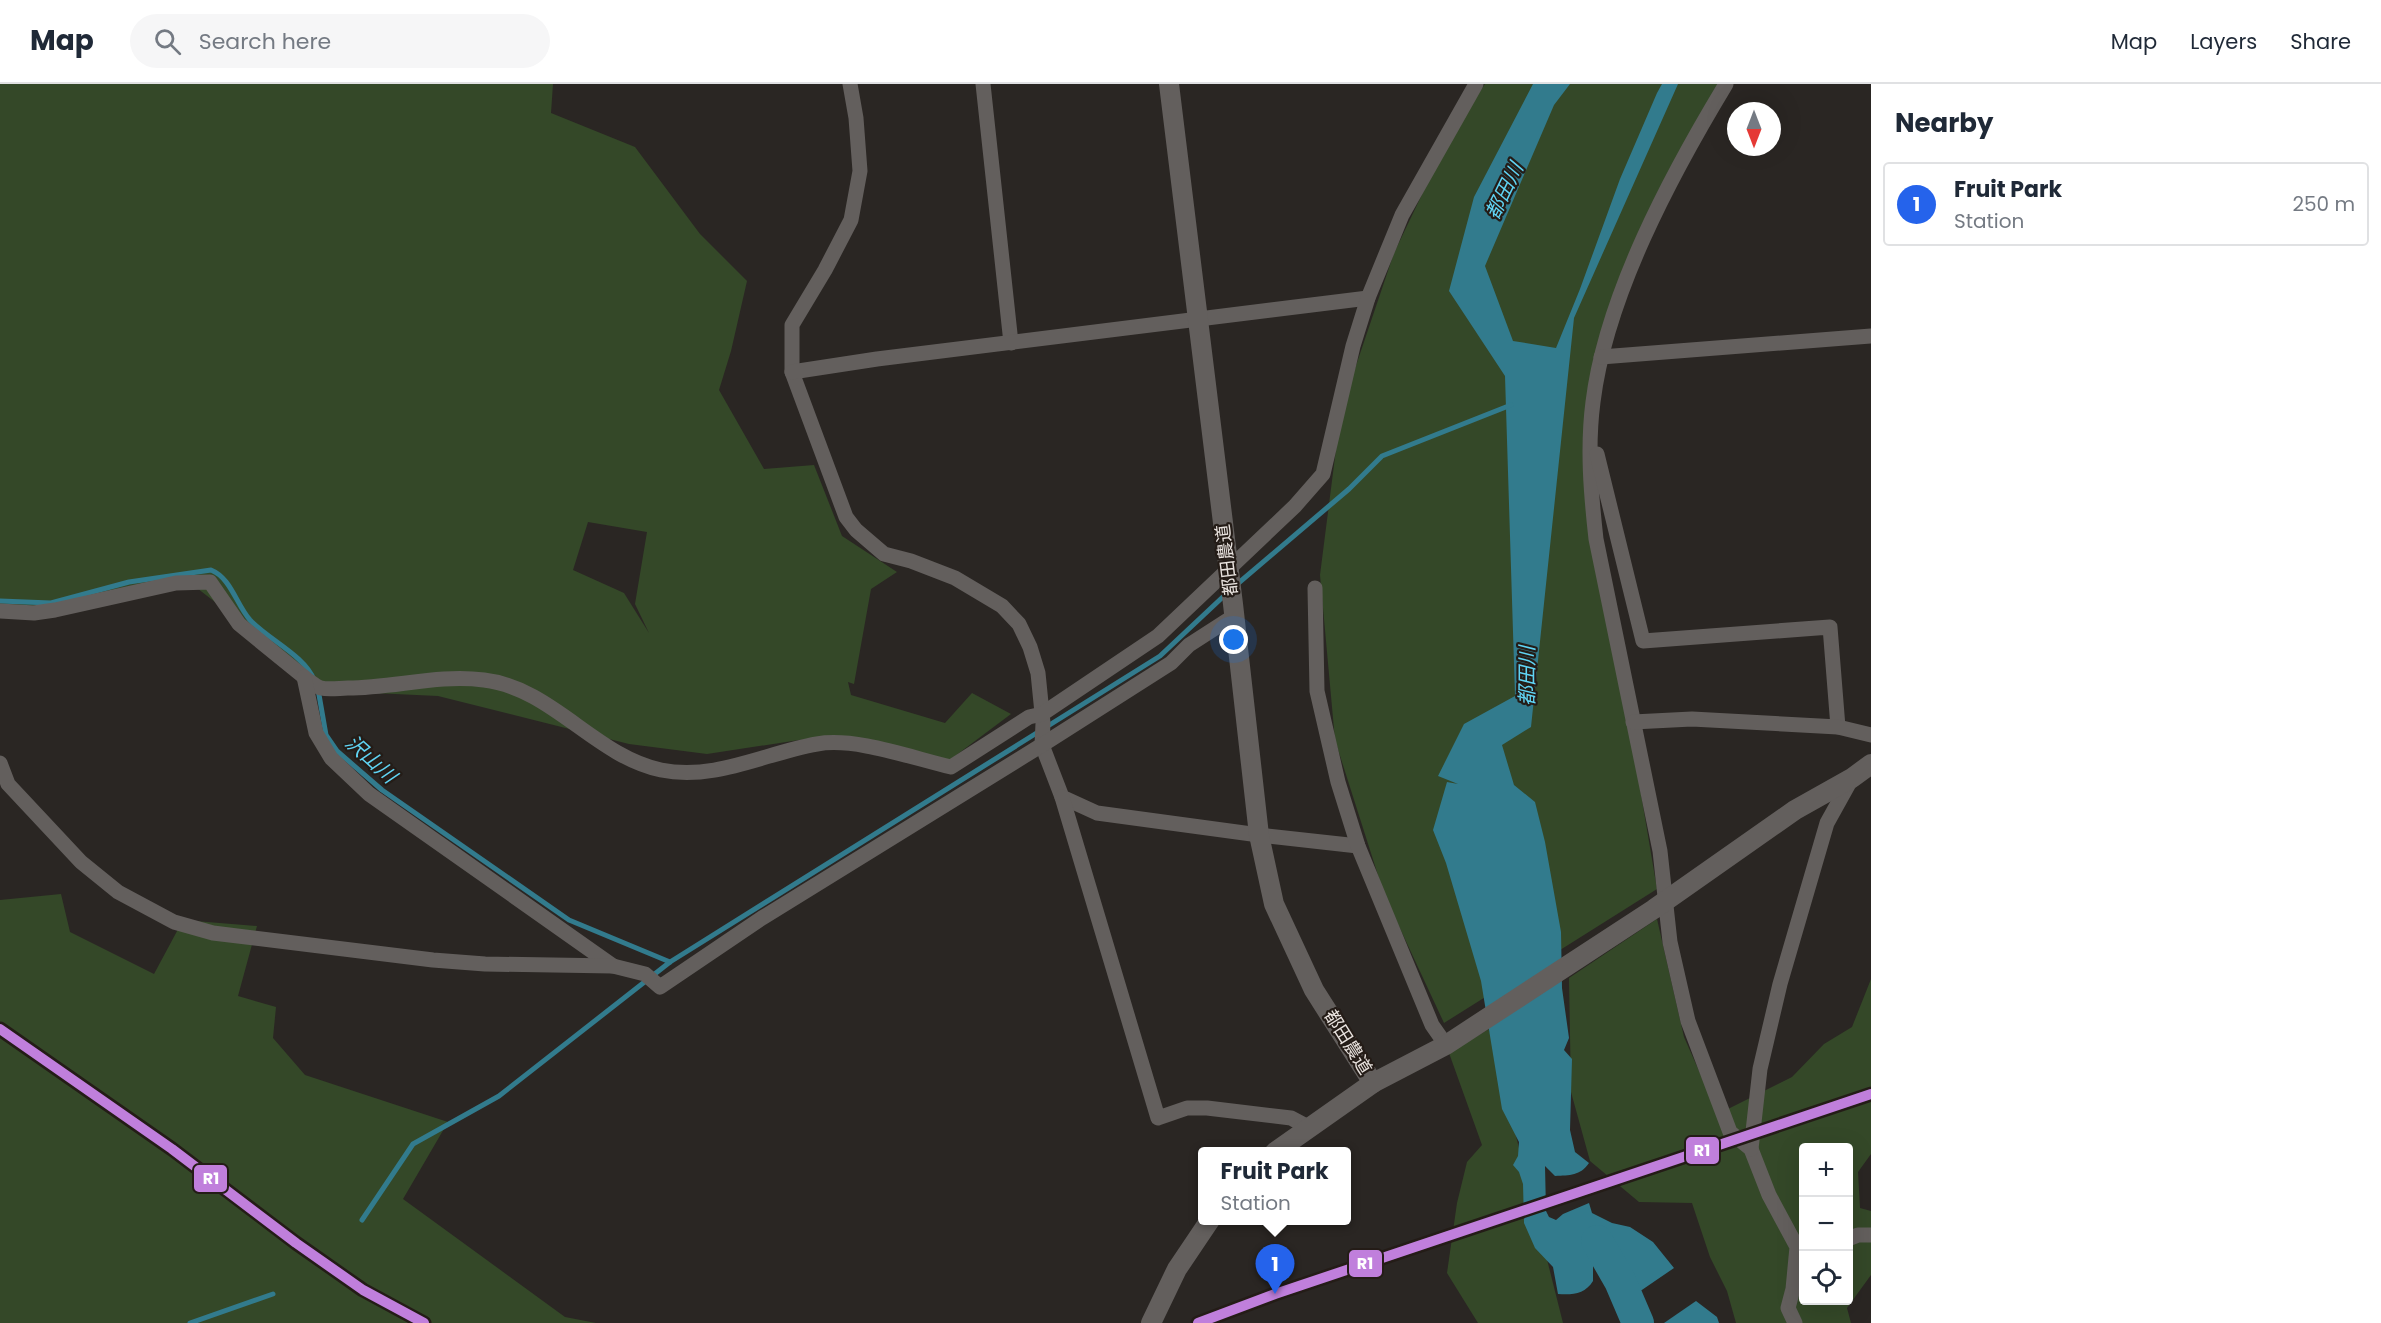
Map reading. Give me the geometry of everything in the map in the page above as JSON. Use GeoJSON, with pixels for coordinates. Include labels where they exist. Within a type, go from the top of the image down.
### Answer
{"type":"FeatureCollection","features":[{"type":"Feature","properties":{"kind":"street"},"geometry":{"type":"LineString","coordinates":[[850,84],[856,118],[860,171],[851,220],[825,270],[792,325],[792,372],[846,517],[856,530],[884,554],[911,561],[955,578],[1002,606],[1018,624],[1030,647],[1038,673],[1043,730],[1158,1118],[1187,1108],[1207,1108],[1291,1118],[1308,1127]]}},
{"type":"Feature","properties":{"kind":"street"},"geometry":{"type":"LineString","coordinates":[[983,84],[1011,343]]}},
{"type":"Feature","properties":{"kind":"street","name":"都田農道"},"geometry":{"type":"LineString","coordinates":[[1169,84],[1229,572],[1258,835],[1274,904],[1314,990],[1373,1083]]}},
{"type":"Feature","properties":{"kind":"street"},"geometry":{"type":"LineString","coordinates":[[0,763],[8,784],[81,862],[118,892],[174,922],[213,933],[433,960],[485,964],[613,966],[645,974],[660,987],[1043,730],[1158,636],[1229,572],[1295,506],[1323,474],[1351,356],[1368,298],[1402,215],[1476,84]]}},
{"type":"Feature","properties":{"kind":"street"},"geometry":{"type":"LineString","coordinates":[[1726,84],[1681,163],[1620,299],[1601,357],[1590,427],[1592,502],[1596,539],[1660,851],[1660,904],[1688,1021],[1730,1132],[1751,1149]]}},
{"type":"Feature","properties":{"kind":"street"},"geometry":{"type":"LineString","coordinates":[[792,372],[1368,298]]}},
{"type":"Feature","properties":{"kind":"street"},"geometry":{"type":"LineString","coordinates":[[1601,357],[1871,336]]}},
{"type":"Feature","properties":{"kind":"street"},"geometry":{"type":"LineString","coordinates":[[1590,427],[1643,640],[1830,627],[1838,727]]}},
{"type":"Feature","properties":{"kind":"street"},"geometry":{"type":"LineString","coordinates":[[0,611],[34,613],[176,583],[210,582],[239,624],[312,682],[371,688],[443,678],[501,682],[527,693],[617,752],[661,770],[688,773],[714,771],[818,744],[848,743],[951,767],[1029,717],[1043,730]]}},
{"type":"Feature","properties":{"kind":"street"},"geometry":{"type":"LineString","coordinates":[[1315,588],[1317,691],[1326,736],[1358,846],[1432,1025],[1446,1045]]}},
{"type":"Feature","properties":{"kind":"street"},"geometry":{"type":"LineString","coordinates":[[1043,730],[1170,663],[1233,610]]}},
{"type":"Feature","properties":{"kind":"street"},"geometry":{"type":"LineString","coordinates":[[312,682],[316,733],[331,758],[369,794],[613,966]]}},
{"type":"Feature","properties":{"kind":"street"},"geometry":{"type":"LineString","coordinates":[[1634,722],[1692,719],[1838,727],[1871,735]]}},
{"type":"Feature","properties":{"kind":"street"},"geometry":{"type":"LineString","coordinates":[[1282,1147],[1373,1083],[1446,1045],[1660,904],[1795,810],[1852,778],[1871,764]]}},
{"type":"Feature","properties":{"kind":"street"},"geometry":{"type":"LineString","coordinates":[[1795,1323],[1788,1308],[1793,1289],[1797,1247],[1769,1194],[1751,1149],[1760,1069],[1780,984],[1827,822],[1852,778]]}},
{"type":"Feature","properties":{"kind":"street"},"geometry":{"type":"LineString","coordinates":[[1062,797],[1097,813],[1358,846]]}},
{"type":"Feature","properties":{"kind":"street"},"geometry":{"type":"LineString","coordinates":[[1151,1323],[1177,1269],[1207,1225]]}},
{"type":"Feature","properties":{"kind":"street"},"geometry":{"type":"LineString","coordinates":[[1853,1237],[1871,1235]]}},
{"type":"Feature","properties":{"kind":"street"},"geometry":{"type":"LineString","coordinates":[[1788,1308],[1799,1293]]}},
{"type":"Feature","properties":{"kind":"green space"},"geometry":{"type":"Polygon","coordinates":[[[0,84],[553,84],[551,113],[635,147],[700,234],[747,281],[731,351],[719,390],[764,469],[814,465],[842,536],[897,572],[871,589],[854,684],[848,682],[851,695],[945,723],[972,693],[1011,714],[947,762],[835,737],[707,754],[629,744],[438,696],[330,691],[193,585],[52,608],[0,605],[0,84]],[[588,522],[573,570],[624,593],[649,633],[635,604],[647,532],[588,522]]]}},
{"type":"Feature","properties":{"kind":"green space"},"geometry":{"type":"Polygon","coordinates":[[[1485,84],[1724,84],[1646,236],[1592,405],[1584,456],[1657,889],[1444,1023],[1384,894],[1335,740],[1320,575],[1341,410],[1394,253],[1450,136],[1485,84]]]}},
{"type":"Feature","properties":{"kind":"green space"},"geometry":{"type":"Polygon","coordinates":[[[61,894],[70,932],[154,974],[183,920],[257,926],[238,996],[276,1007],[273,1038],[305,1075],[448,1122],[403,1199],[565,1317],[596,1323],[0,1323],[0,900],[61,894]]]}},
{"type":"Feature","properties":{"kind":"green space"},"geometry":{"type":"Polygon","coordinates":[[[1657,919],[1684,1037],[1718,1114],[1792,1077],[1824,1044],[1852,1027],[1871,979],[1871,1154],[1858,1172],[1860,1208],[1871,1211],[1871,1275],[1853,1300],[1853,1143],[1799,1143],[1799,1305],[1849,1305],[1847,1308],[1851,1323],[1736,1323],[1727,1291],[1710,1257],[1692,1203],[1639,1202],[1590,1161],[1571,1092],[1569,978],[1657,919]]]}},
{"type":"Feature","properties":{"kind":"green space"},"geometry":{"type":"Polygon","coordinates":[[[1489,1029],[1563,1323],[1478,1323],[1447,1273],[1457,1203],[1467,1162],[1482,1145],[1449,1053],[1489,1029]]]}},
{"type":"Feature","properties":{"kind":"water"},"geometry":{"type":"Polygon","coordinates":[[[1533,84],[1570,84],[1554,105],[1485,266],[1513,341],[1556,348],[1620,179],[1657,93],[1662,84],[1678,84],[1574,318],[1531,727],[1502,745],[1514,785],[1535,802],[1545,842],[1561,932],[1562,988],[1569,1038],[1564,1050],[1572,1059],[1570,1130],[1575,1152],[1589,1163],[1578,1173],[1555,1176],[1545,1166],[1546,1211],[1549,1217],[1556,1220],[1563,1214],[1589,1203],[1592,1213],[1612,1223],[1630,1227],[1653,1242],[1674,1268],[1636,1294],[1604,1262],[1593,1264],[1593,1281],[1586,1289],[1574,1294],[1558,1294],[1553,1267],[1535,1248],[1524,1223],[1523,1184],[1519,1172],[1513,1165],[1518,1156],[1519,1142],[1502,1109],[1481,981],[1446,863],[1433,830],[1447,782],[1458,784],[1438,776],[1464,724],[1515,696],[1505,376],[1449,291],[1474,197],[1533,84]]]}},
{"type":"Feature","properties":{"kind":"water"},"geometry":{"type":"Polygon","coordinates":[[[1696,1301],[1717,1317],[1719,1323],[1664,1323],[1696,1301]]]}},
{"type":"Feature","properties":{"kind":"waterway"},"geometry":{"type":"LineString","coordinates":[[1235,586],[1349,489],[1382,456],[1511,405]]}},
{"type":"Feature","properties":{"kind":"waterway","name":"沢山川"},"geometry":{"type":"LineString","coordinates":[[0,601],[51,603],[129,582],[211,570],[224,579],[250,620],[303,663],[314,680]]}},
{"type":"Feature","properties":{"kind":"waterway"},"geometry":{"type":"LineString","coordinates":[[362,1220],[413,1144],[499,1096],[670,962],[1160,656],[1226,594]]}},
{"type":"Feature","properties":{"kind":"waterway","name":"沢山川"},"geometry":{"type":"LineString","coordinates":[[318,689],[326,735],[337,751],[382,790],[569,920],[670,962]]}},
{"type":"Feature","properties":{"kind":"waterway","name":"都田川"},"geometry":{"type":"LineString","coordinates":[[1597,1241],[1620,1281],[1638,1323]]}},
{"type":"Feature","properties":{"kind":"waterway"},"geometry":{"type":"LineString","coordinates":[[190,1323],[273,1294]]}},
{"type":"Feature","properties":{"kind":"transit line","name":"R1"},"geometry":{"type":"LineString","coordinates":[[0,1029],[172,1149],[296,1243],[363,1290],[424,1323]]}},
{"type":"Feature","properties":{"kind":"transit line","name":"R1"},"geometry":{"type":"LineString","coordinates":[[1198,1323],[1275,1294],[1871,1094]]}},
{"type":"Feature","properties":{"kind":"place","name":"Fruit Park"},"geometry":{"type":"Point","coordinates":[1275,1294]}}]}
